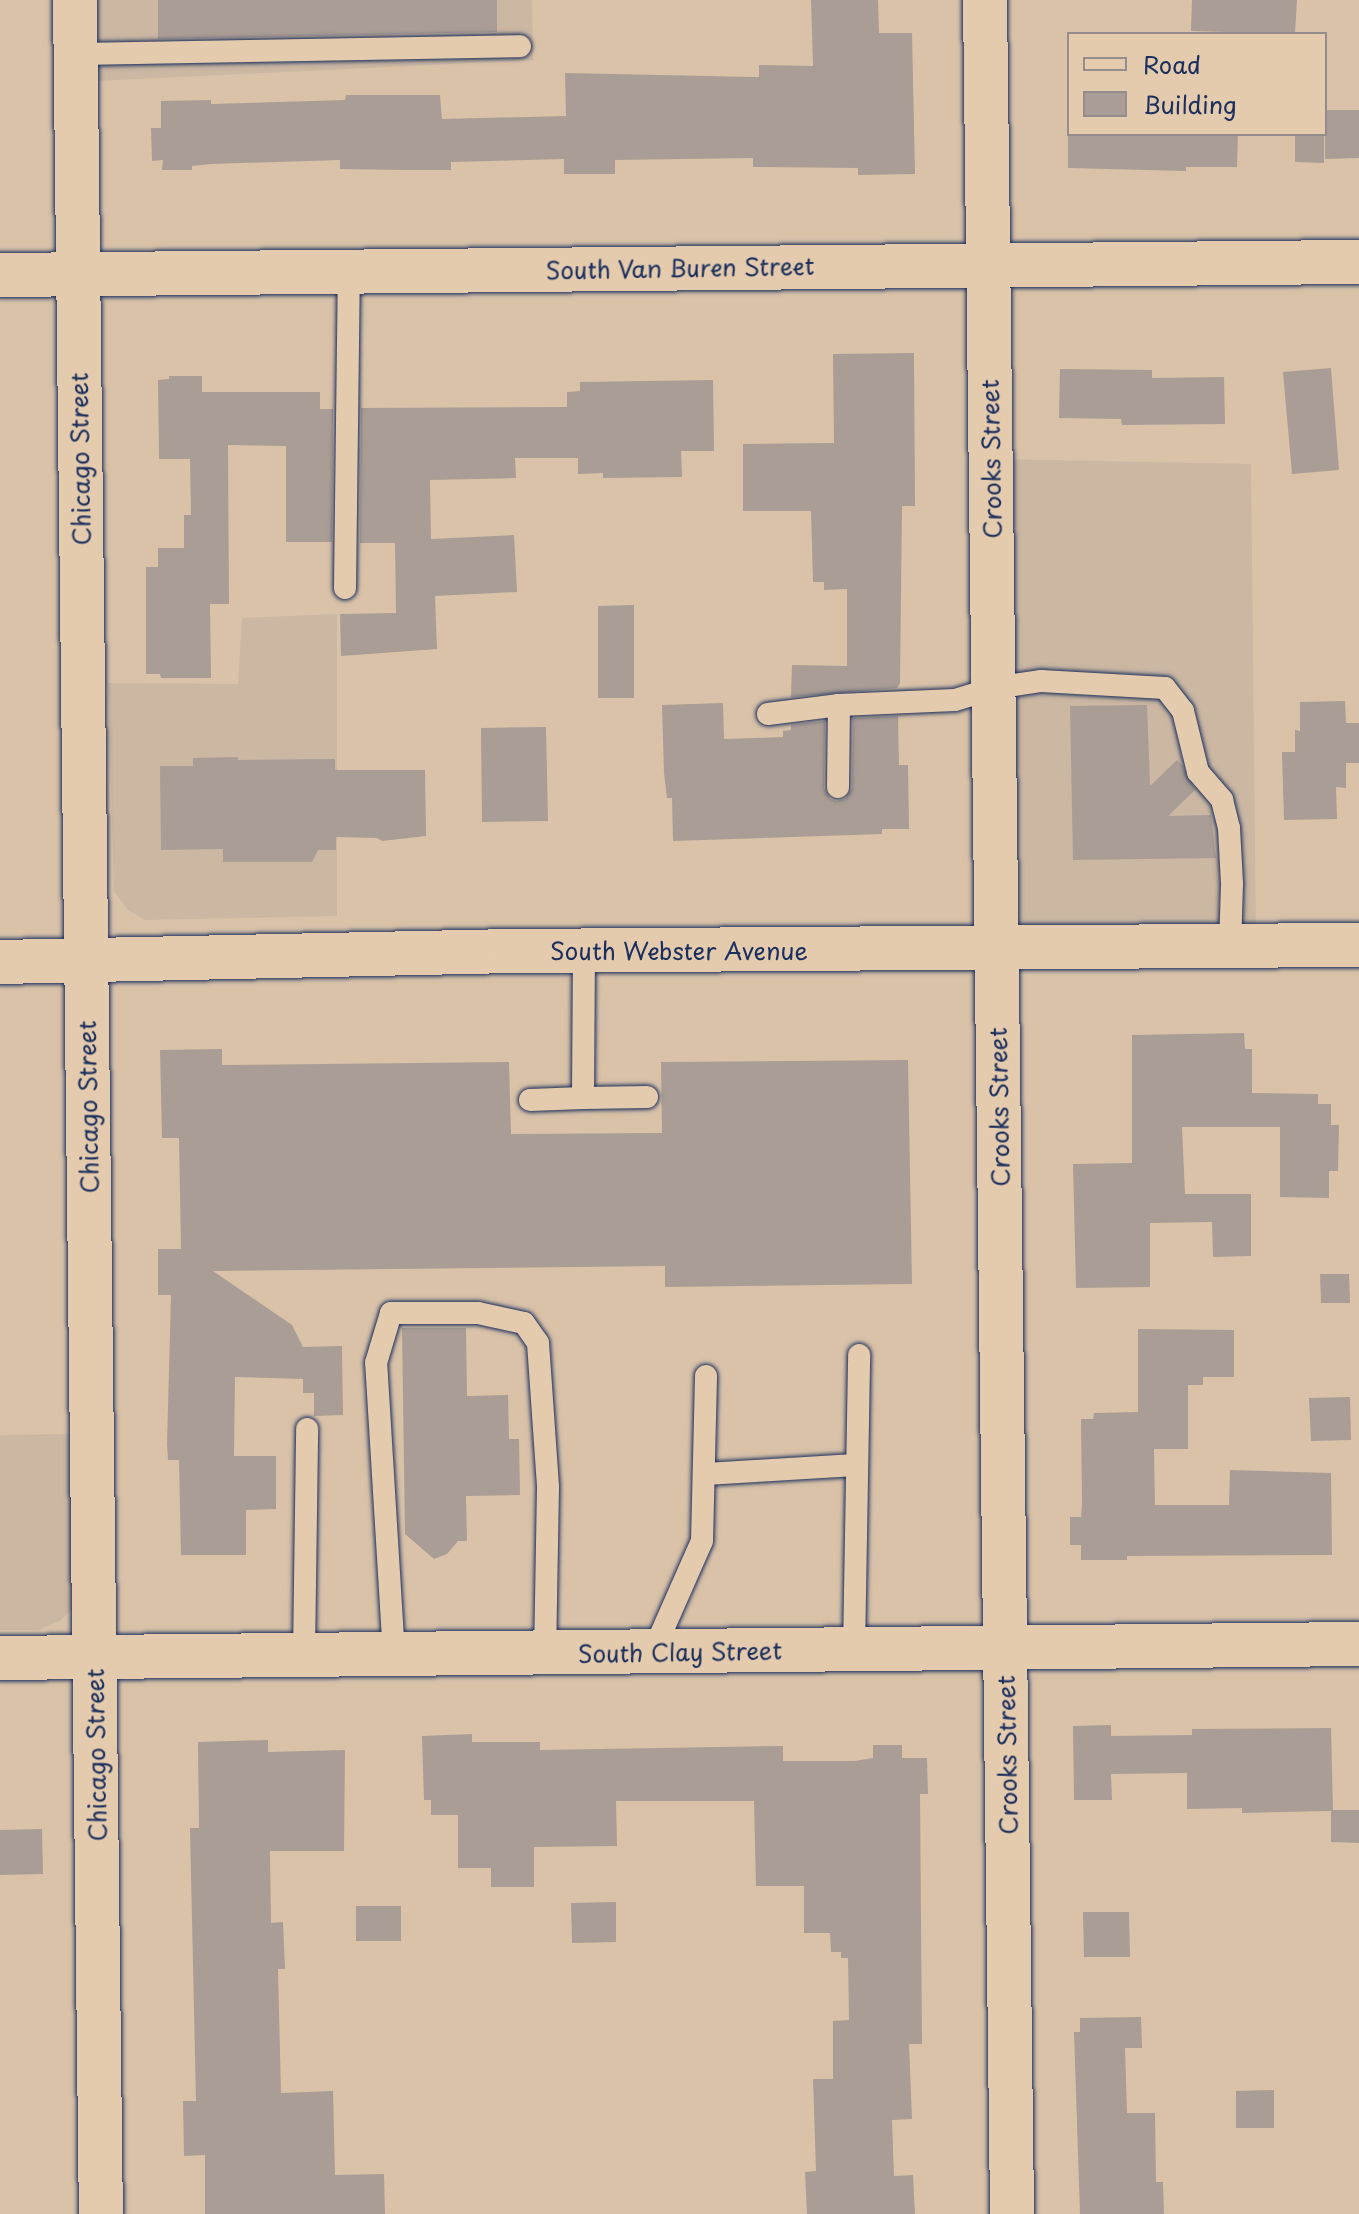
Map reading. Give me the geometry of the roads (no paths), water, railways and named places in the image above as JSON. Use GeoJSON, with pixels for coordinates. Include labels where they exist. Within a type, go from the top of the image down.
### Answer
{"type":"FeatureCollection","features":[{"type":"Feature","properties":{"kind":"street","name":"Chicago Street"},"geometry":{"type":"LineString","coordinates":[[75,0],[101,2214]]}},
{"type":"Feature","properties":{"kind":"street","name":"Crooks Street"},"geometry":{"type":"LineString","coordinates":[[985,0],[1012,2214]]}},
{"type":"Feature","properties":{"kind":"street","name":"South Van Buren Street"},"geometry":{"type":"LineString","coordinates":[[0,275],[1359,262]]}},
{"type":"Feature","properties":{"kind":"street","name":"South Webster Avenue"},"geometry":{"type":"LineString","coordinates":[[0,962],[584,951],[1359,945]]}},
{"type":"Feature","properties":{"kind":"street","name":"South Clay Street"},"geometry":{"type":"LineString","coordinates":[[0,1658],[1359,1644]]}},
{"type":"Feature","properties":{"kind":"lane"},"geometry":{"type":"LineString","coordinates":[[76,54],[520,46]]}},
{"type":"Feature","properties":{"kind":"lane"},"geometry":{"type":"LineString","coordinates":[[345,588],[349,272]]}},
{"type":"Feature","properties":{"kind":"lane"},"geometry":{"type":"LineString","coordinates":[[768,714],[839,705],[955,700],[994,688],[1041,681],[1165,688],[1183,711],[1198,772],[1222,800],[1230,856],[1230,947]]}},
{"type":"Feature","properties":{"kind":"lane"},"geometry":{"type":"LineString","coordinates":[[838,787],[839,705]]}},
{"type":"Feature","properties":{"kind":"lane"},"geometry":{"type":"LineString","coordinates":[[583,1098],[584,951]]}},
{"type":"Feature","properties":{"kind":"lane"},"geometry":{"type":"LineString","coordinates":[[530,1100],[647,1097]]}},
{"type":"Feature","properties":{"kind":"lane"},"geometry":{"type":"LineString","coordinates":[[394,1655],[376,1363],[391,1313],[478,1313],[524,1323],[538,1343],[548,1487],[545,1653]]}},
{"type":"Feature","properties":{"kind":"lane"},"geometry":{"type":"LineString","coordinates":[[854,1650],[859,1355]]}},
{"type":"Feature","properties":{"kind":"lane"},"geometry":{"type":"LineString","coordinates":[[653,1652],[702,1541],[706,1376]]}},
{"type":"Feature","properties":{"kind":"lane"},"geometry":{"type":"LineString","coordinates":[[304,1655],[307,1429]]}},
{"type":"Feature","properties":{"kind":"lane"},"geometry":{"type":"LineString","coordinates":[[704,1474],[857,1465]]}}]}
